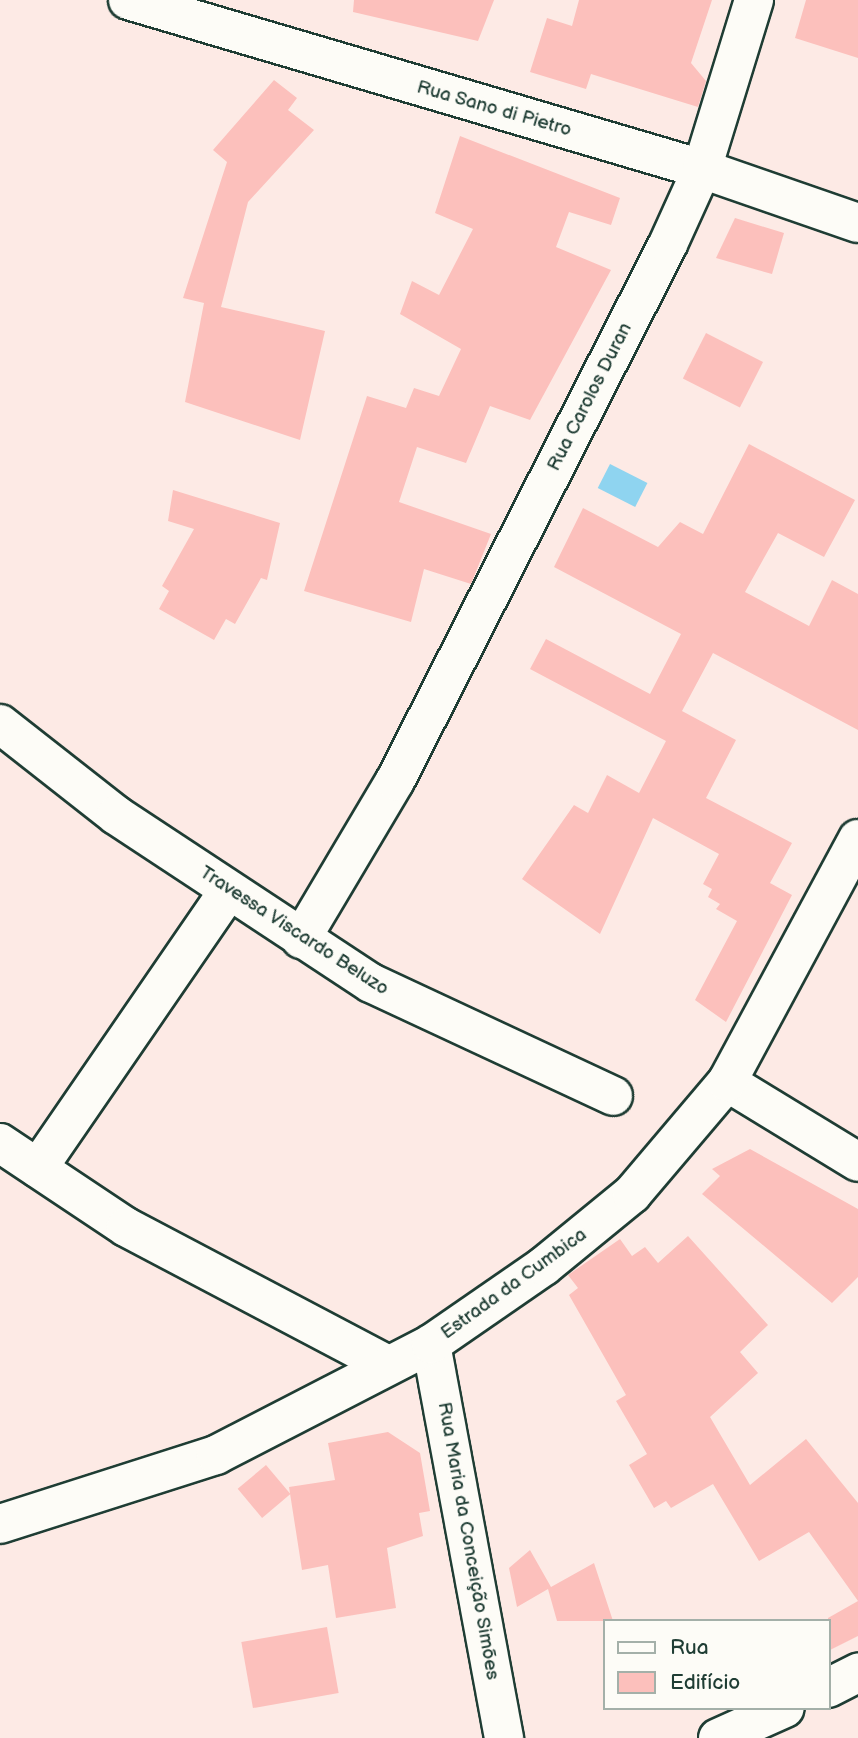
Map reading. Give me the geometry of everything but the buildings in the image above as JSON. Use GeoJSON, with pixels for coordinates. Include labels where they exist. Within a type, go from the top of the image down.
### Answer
{"type":"FeatureCollection","features":[{"type":"Feature","properties":{"kind":"street","name":"Rua Sano di Pietro"},"geometry":{"type":"LineString","coordinates":[[128,0],[702,169],[858,223]]}},
{"type":"Feature","properties":{"kind":"street","name":"Rua Carolos Duran"},"geometry":{"type":"LineString","coordinates":[[301,939],[395,781],[702,169],[754,0]]}},
{"type":"Feature","properties":{"kind":"street","name":"Travessa Viscardo Beluzo"},"geometry":{"type":"LineString","coordinates":[[0,724],[116,815],[301,939],[450,1024],[613,1096]]}},
{"type":"Feature","properties":{"kind":"street","name":"Estrada da Cumbica"},"geometry":{"type":"LineString","coordinates":[[0,1524],[216,1455],[431,1344],[544,1266],[632,1194],[727,1082],[858,839]]}},
{"type":"Feature","properties":{"kind":"street"},"geometry":{"type":"LineString","coordinates":[[38,1168],[229,890]]}},
{"type":"Feature","properties":{"kind":"street"},"geometry":{"type":"LineString","coordinates":[[727,1082],[858,1162]]}},
{"type":"Feature","properties":{"kind":"street"},"geometry":{"type":"LineString","coordinates":[[0,1143],[126,1227],[388,1365]]}},
{"type":"Feature","properties":{"kind":"street","name":"Rua Maria da Conceição Simões"},"geometry":{"type":"LineString","coordinates":[[431,1344],[504,1738]]}},
{"type":"Feature","properties":{"kind":"street"},"geometry":{"type":"LineString","coordinates":[[830,1687],[858,1673]]}},
{"type":"Feature","properties":{"kind":"street"},"geometry":{"type":"LineString","coordinates":[[718,1738],[781,1710]]}},
{"type":"Feature","properties":{"kind":"water"},"geometry":{"type":"Polygon","coordinates":[[[610,464],[647,483],[635,507],[598,488],[610,464]]]}}]}
